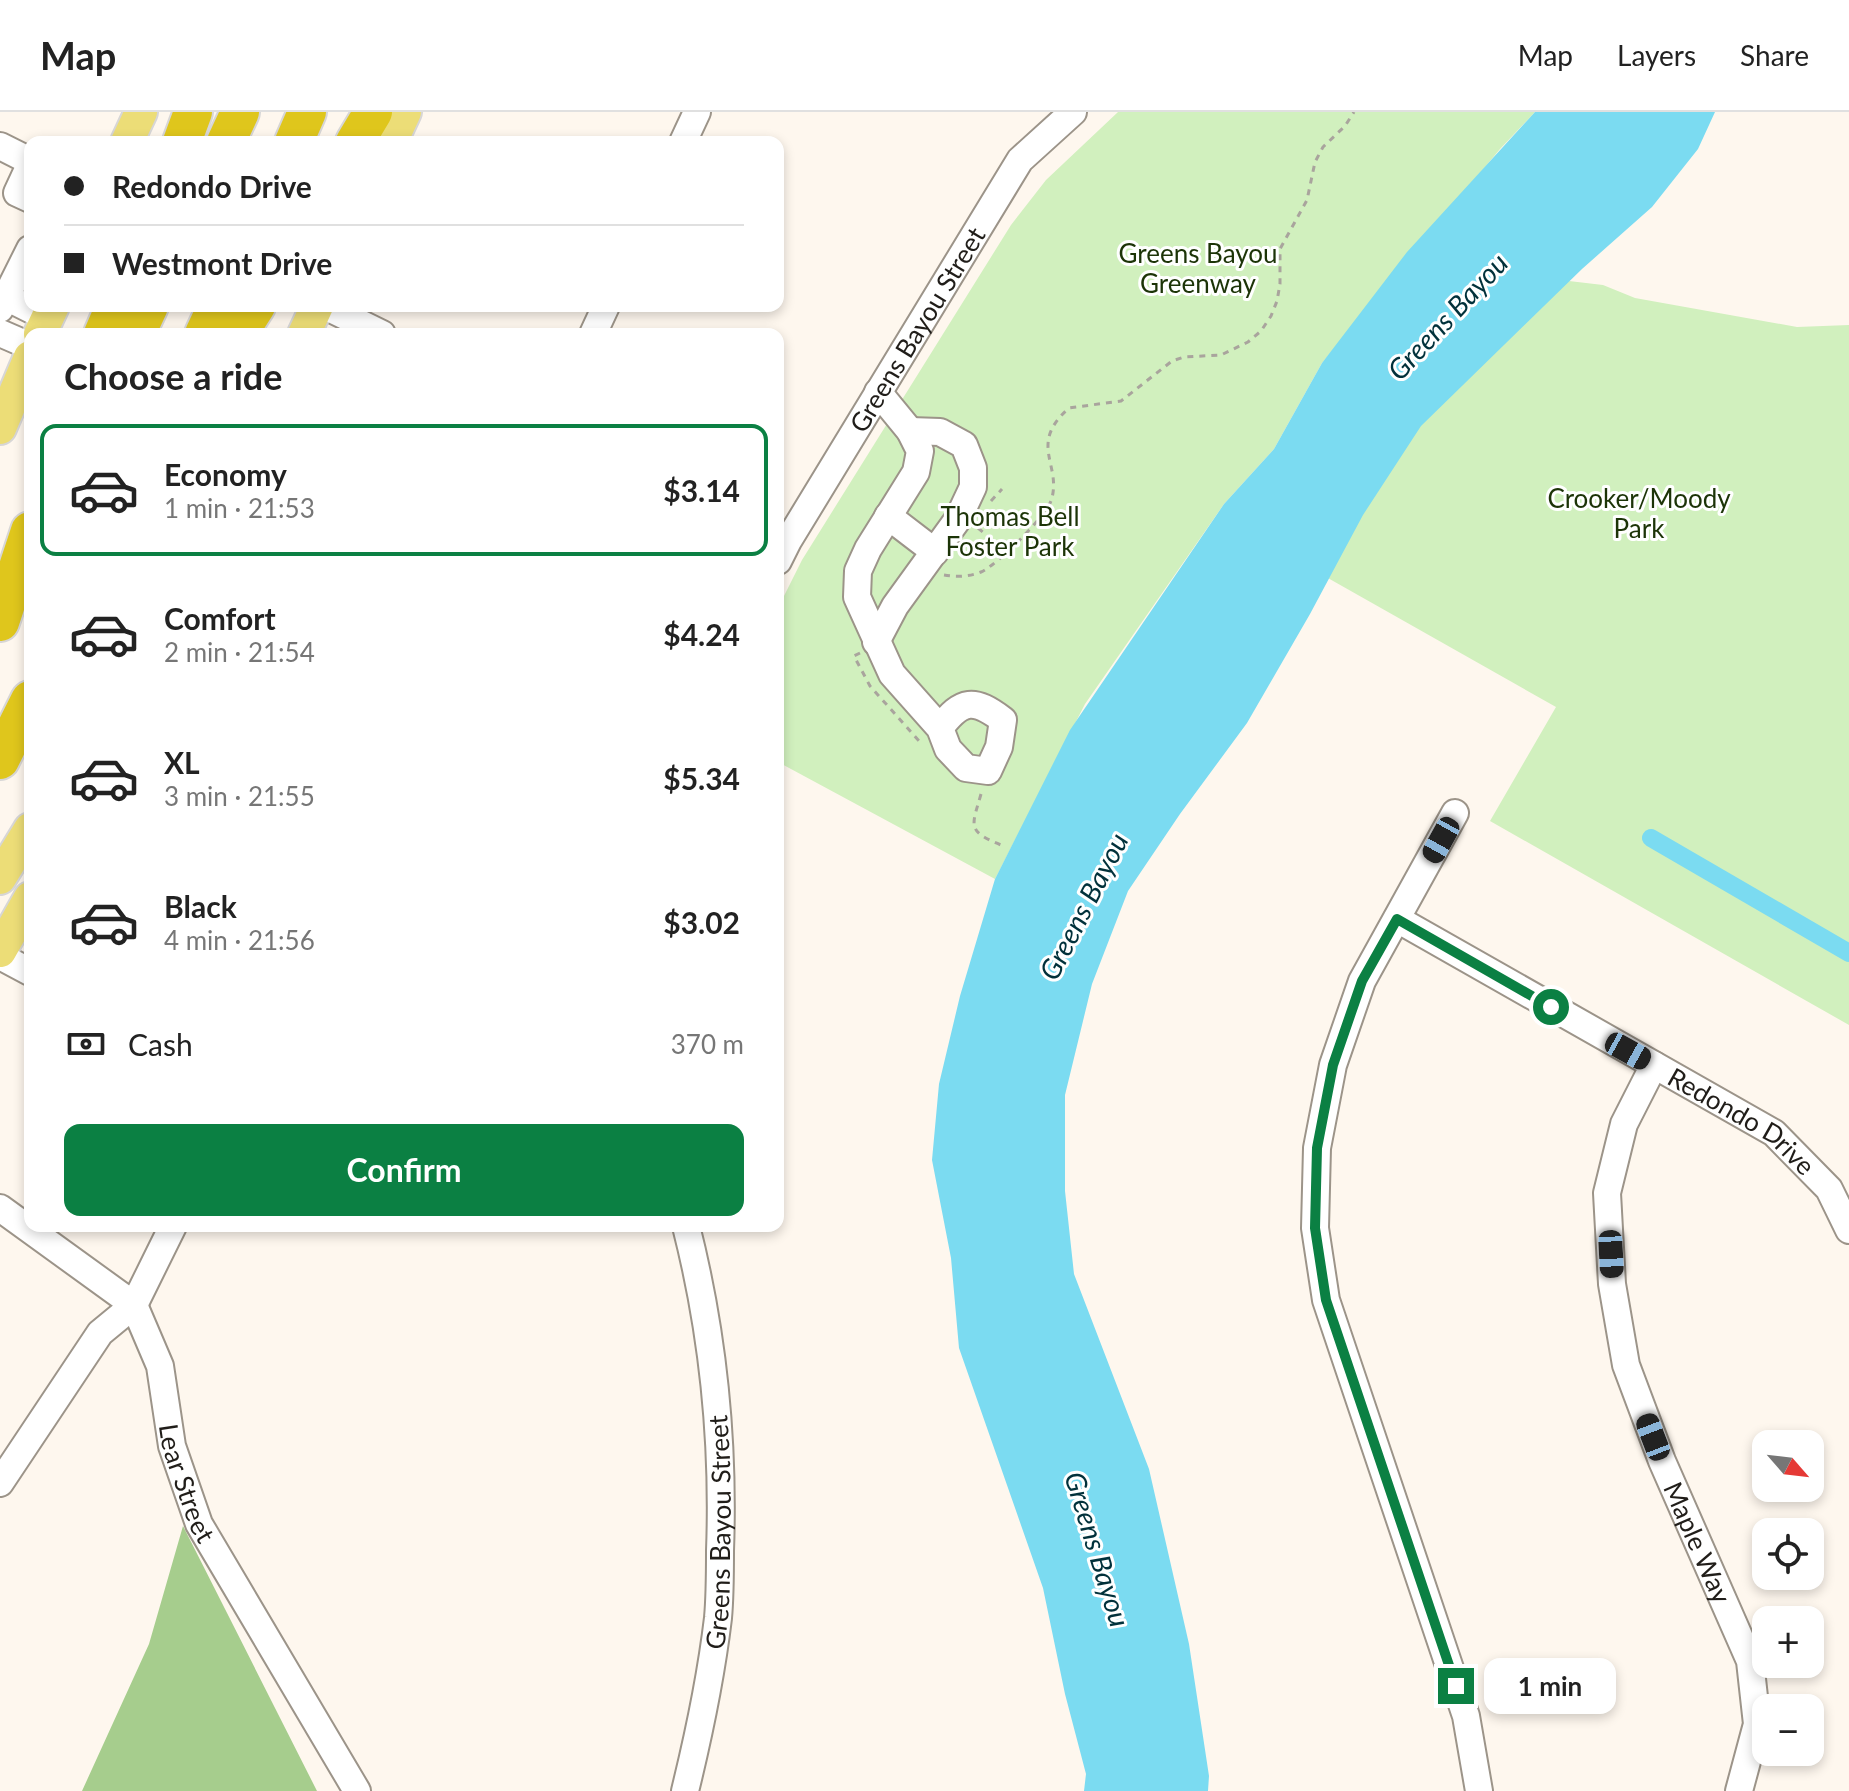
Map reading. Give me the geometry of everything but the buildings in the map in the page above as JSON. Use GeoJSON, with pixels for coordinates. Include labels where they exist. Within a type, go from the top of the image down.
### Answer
{"type":"FeatureCollection","features":[{"type":"Feature","properties":{"kind":"highway"},"geometry":{"type":"LineString","coordinates":[[184,136],[193,112]]}},
{"type":"Feature","properties":{"kind":"highway"},"geometry":{"type":"LineString","coordinates":[[229,136],[240,112]]}},
{"type":"Feature","properties":{"kind":"highway"},"geometry":{"type":"LineString","coordinates":[[297,136],[307,112]]}},
{"type":"Feature","properties":{"kind":"highway"},"geometry":{"type":"LineString","coordinates":[[359,136],[373,112]]}},
{"type":"Feature","properties":{"kind":"highway"},"geometry":{"type":"LineString","coordinates":[[0,622],[24,549]]}},
{"type":"Feature","properties":{"kind":"highway"},"geometry":{"type":"LineString","coordinates":[[0,622],[24,573]]}},
{"type":"Feature","properties":{"kind":"highway"},"geometry":{"type":"LineString","coordinates":[[0,760],[24,712]]}},
{"type":"Feature","properties":{"kind":"main road"},"geometry":{"type":"LineString","coordinates":[[130,136],[141,112]]}},
{"type":"Feature","properties":{"kind":"main road"},"geometry":{"type":"LineString","coordinates":[[394,136],[405,112]]}},
{"type":"Feature","properties":{"kind":"main road"},"geometry":{"type":"LineString","coordinates":[[3,418],[24,371]]}},
{"type":"Feature","properties":{"kind":"main road"},"geometry":{"type":"LineString","coordinates":[[0,878],[24,839]]}},
{"type":"Feature","properties":{"kind":"main road"},"geometry":{"type":"LineString","coordinates":[[0,954],[24,909]]}},
{"type":"Feature","properties":{"kind":"street"},"geometry":{"type":"LineString","coordinates":[[686,136],[697,112]]}},
{"type":"Feature","properties":{"kind":"street","name":"Greens Bayou Street"},"geometry":{"type":"LineString","coordinates":[[784,541],[1020,160],[1073,112]]}},
{"type":"Feature","properties":{"kind":"street"},"geometry":{"type":"LineString","coordinates":[[0,146],[24,160]]}},
{"type":"Feature","properties":{"kind":"street"},"geometry":{"type":"LineString","coordinates":[[24,177],[17,193],[24,196]]}},
{"type":"Feature","properties":{"kind":"street"},"geometry":{"type":"LineString","coordinates":[[24,261],[3,303],[24,311]]}},
{"type":"Feature","properties":{"kind":"street"},"geometry":{"type":"LineString","coordinates":[[28,312],[47,319]]}},
{"type":"Feature","properties":{"kind":"street"},"geometry":{"type":"LineString","coordinates":[[332,312],[350,327]]}},
{"type":"Feature","properties":{"kind":"street"},"geometry":{"type":"LineString","coordinates":[[0,333],[24,343]]}},
{"type":"Feature","properties":{"kind":"street"},"geometry":{"type":"LineString","coordinates":[[878,392],[910,431],[920,451],[916,472],[858,571],[857,597],[892,674],[940,728]]}},
{"type":"Feature","properties":{"kind":"street"},"geometry":{"type":"LineString","coordinates":[[876,642],[895,606],[935,562],[973,487],[973,468],[964,445],[940,432],[910,431]]}},
{"type":"Feature","properties":{"kind":"street"},"geometry":{"type":"LineString","coordinates":[[888,516],[935,562]]}},
{"type":"Feature","properties":{"kind":"street"},"geometry":{"type":"LineString","coordinates":[[1455,813],[1362,981],[1333,1065],[1317,1148],[1315,1228],[1326,1300],[1466,1716],[1479,1791]]}},
{"type":"Feature","properties":{"kind":"street","name":"Redondo Drive"},"geometry":{"type":"LineString","coordinates":[[1397,919],[1774,1133],[1829,1189],[1849,1230]]}},
{"type":"Feature","properties":{"kind":"street"},"geometry":{"type":"LineString","coordinates":[[0,954],[24,968]]}},
{"type":"Feature","properties":{"kind":"street","name":"Maple Way"},"geometry":{"type":"LineString","coordinates":[[1654,1065],[1624,1124],[1607,1193],[1612,1284],[1626,1365],[1662,1461],[1750,1661],[1757,1724],[1739,1791]]}},
{"type":"Feature","properties":{"kind":"street"},"geometry":{"type":"LineString","coordinates":[[0,1208],[24,1220]]}},
{"type":"Feature","properties":{"kind":"street"},"geometry":{"type":"LineString","coordinates":[[40,1232],[134,1305]]}},
{"type":"Feature","properties":{"kind":"street"},"geometry":{"type":"LineString","coordinates":[[0,1483],[100,1333],[134,1305],[170,1232]]}},
{"type":"Feature","properties":{"kind":"street","name":"Greens Bayou Street"},"geometry":{"type":"LineString","coordinates":[[685,1791],[702,1720],[718,1616],[723,1487],[713,1363],[688,1232]]}},
{"type":"Feature","properties":{"kind":"street","name":"Lear Street"},"geometry":{"type":"LineString","coordinates":[[134,1305],[160,1366],[172,1446],[199,1524],[357,1791]]}},
{"type":"Feature","properties":{"kind":"path"},"geometry":{"type":"LineString","coordinates":[[935,562],[954,577],[985,570],[1040,521],[1051,502],[1054,488],[1047,457],[1048,442],[1052,428],[1069,408],[1121,401],[1172,361],[1184,357],[1221,355],[1248,342],[1261,331],[1277,301],[1280,249],[1307,200],[1315,162],[1323,147],[1345,126],[1354,112]]}},
{"type":"Feature","properties":{"kind":"path"},"geometry":{"type":"LineString","coordinates":[[973,524],[1006,551]]}},
{"type":"Feature","properties":{"kind":"green space"},"geometry":{"type":"Polygon","coordinates":[[[1118,112],[1535,112],[1500,149],[1322,363],[1274,449],[1224,504],[1085,704],[995,879],[784,765],[784,596],[802,560],[1011,225],[1046,180],[1118,112]]]}},
{"type":"Feature","properties":{"kind":"green space","name":"Crooker/Moody Park"},"geometry":{"type":"Polygon","coordinates":[[[1552,279],[1603,285],[1635,298],[1797,327],[1849,325],[1849,1025],[1490,821],[1556,707],[1319,573],[1397,445],[1552,279]]]}},
{"type":"Feature","properties":{"kind":"green space"},"geometry":{"type":"Polygon","coordinates":[[[183,1526],[317,1791],[82,1791],[149,1644],[183,1526]]]}},
{"type":"Feature","properties":{"kind":"water","name":"Greens Bayou"},"geometry":{"type":"Polygon","coordinates":[[[1535,112],[1715,112],[1698,149],[1652,207],[1582,269],[1421,426],[1363,515],[1247,723],[1128,891],[1092,984],[1065,1095],[1065,1191],[1074,1274],[1149,1469],[1189,1644],[1209,1776],[1208,1791],[1084,1791],[1086,1774],[1065,1694],[1043,1588],[959,1348],[951,1258],[932,1160],[939,1084],[960,996],[995,879],[1070,730],[1224,504],[1274,449],[1322,363],[1407,252],[1535,112]]]}},
{"type":"Feature","properties":{"kind":"waterway"},"geometry":{"type":"LineString","coordinates":[[1651,838],[1849,953]]}},
{"type":"Feature","properties":{"kind":"route"},"geometry":{"type":"LineString","coordinates":[[1456,1686],[1326,1300],[1315,1228],[1317,1148],[1333,1065],[1362,981],[1397,919],[1551,1007]]}},
{"type":"Feature","properties":{"kind":"park label","name":"Greens Bayou Greenway"},"geometry":{"type":"Point","coordinates":[1198,268]}},
{"type":"Feature","properties":{"kind":"park label","name":"Thomas Bell Foster Park"},"geometry":{"type":"Point","coordinates":[1010,531]}}]}
